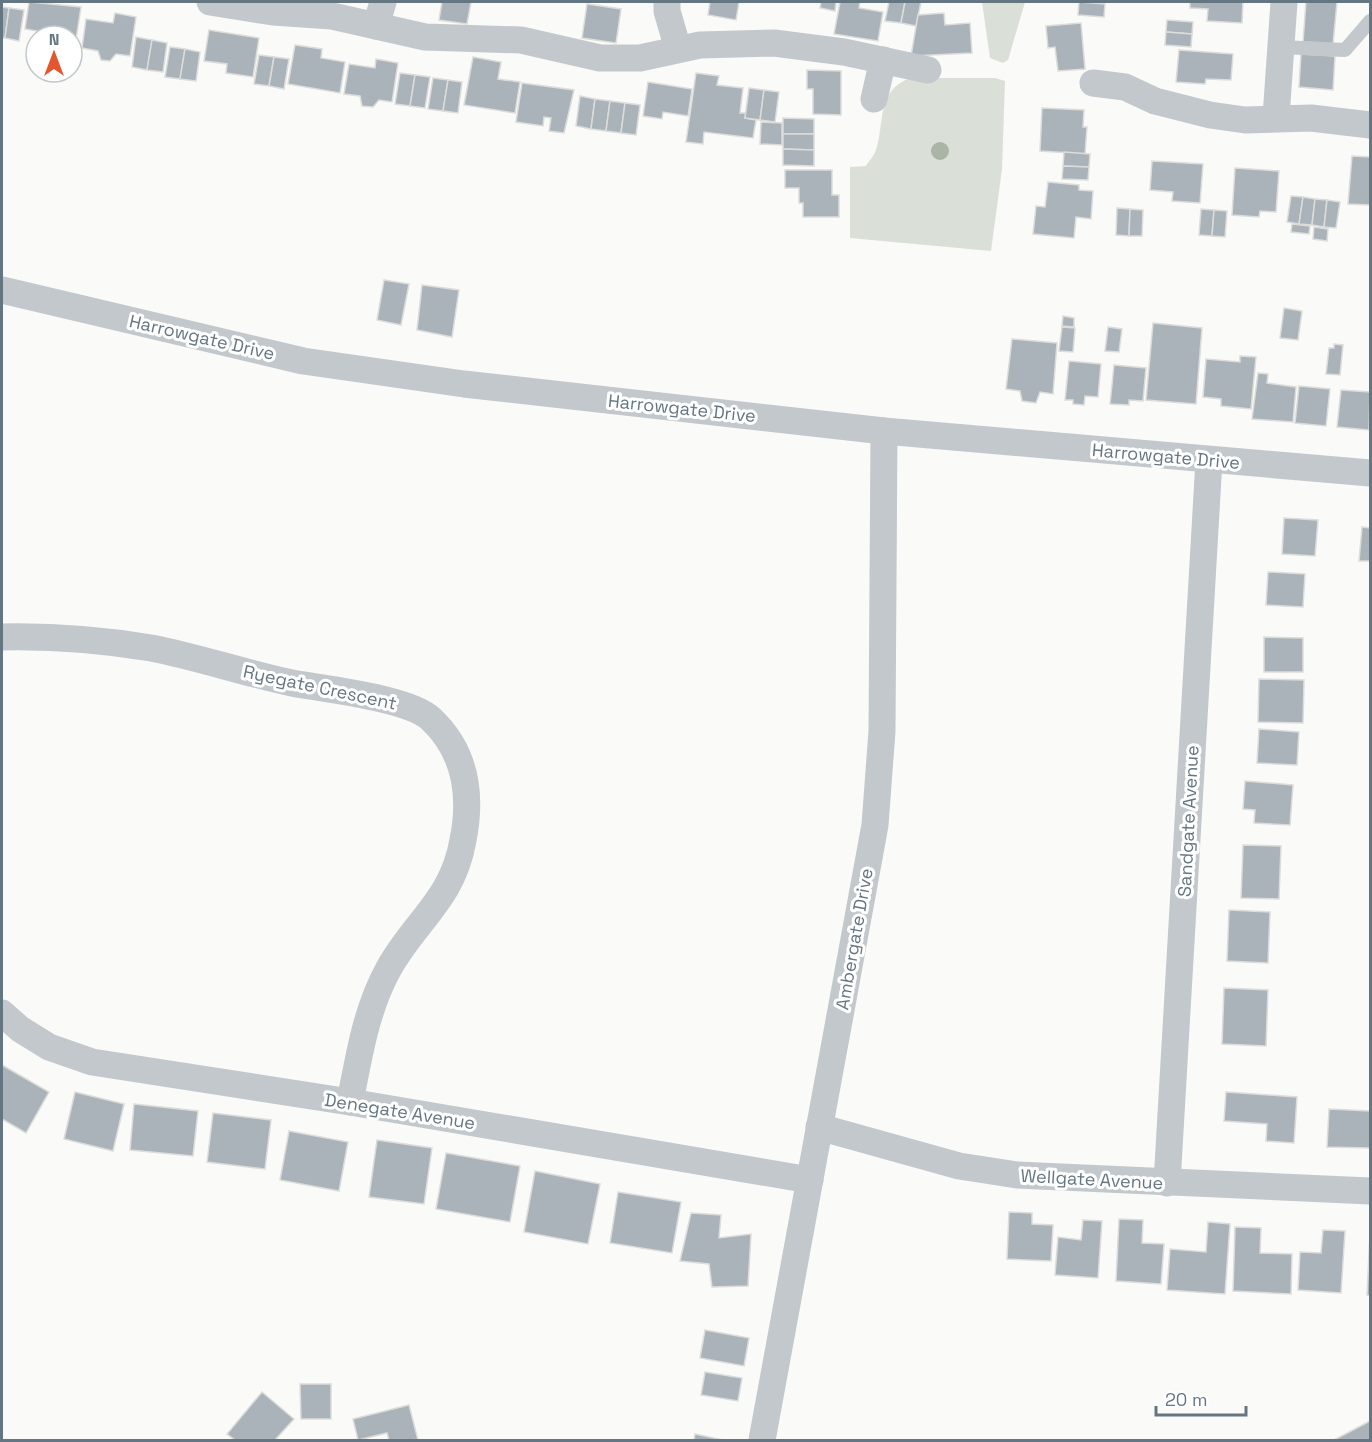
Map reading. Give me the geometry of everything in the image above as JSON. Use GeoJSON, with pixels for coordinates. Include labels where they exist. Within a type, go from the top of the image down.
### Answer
{"type":"FeatureCollection","features":[{"type":"Feature","properties":{"kind":"street"},"geometry":{"type":"LineString","coordinates":[[210,2],[273,12],[332,16],[379,14],[426,38],[521,40],[600,58],[640,58],[678,49],[720,44],[774,43],[884,60],[928,70]]}},
{"type":"Feature","properties":{"kind":"street"},"geometry":{"type":"LineString","coordinates":[[667,2],[667,11],[678,49]]}},
{"type":"Feature","properties":{"kind":"street"},"geometry":{"type":"LineString","coordinates":[[1276,117],[1284,2]]}},
{"type":"Feature","properties":{"kind":"street"},"geometry":{"type":"LineString","coordinates":[[874,99],[884,60]]}},
{"type":"Feature","properties":{"kind":"street"},"geometry":{"type":"LineString","coordinates":[[1093,83],[1125,87],[1155,100],[1210,115],[1245,120],[1276,117],[1311,118],[1371,125]]}},
{"type":"Feature","properties":{"kind":"street","name":"Harrowgate Drive"},"geometry":{"type":"LineString","coordinates":[[2,290],[303,361],[464,384],[884,431],[1371,473]]}},
{"type":"Feature","properties":{"kind":"street","name":"Ambergate Drive"},"geometry":{"type":"LineString","coordinates":[[762,1440],[875,825],[882,730],[884,431]]}},
{"type":"Feature","properties":{"kind":"street","name":"Sandgate Avenue"},"geometry":{"type":"LineString","coordinates":[[1167,1183],[1209,460]]}},
{"type":"Feature","properties":{"kind":"street","name":"Ryegate Crescent"},"geometry":{"type":"LineString","coordinates":[[2,638],[37,636],[151,648],[275,679],[406,705],[430,718],[450,743],[460,759],[466,782],[467,812],[463,842],[452,881],[435,909],[390,967],[378,992],[364,1029],[350,1102]]}},
{"type":"Feature","properties":{"kind":"street","name":"Denegate Avenue"},"geometry":{"type":"LineString","coordinates":[[2,1013],[20,1029],[49,1047],[92,1062],[350,1102],[810,1180]]}},
{"type":"Feature","properties":{"kind":"street","name":"Wellgate Avenue"},"geometry":{"type":"LineString","coordinates":[[819,1126],[959,1166],[1017,1175],[1371,1191]]}},
{"type":"Feature","properties":{"kind":"lane"},"geometry":{"type":"LineString","coordinates":[[1281,46],[1345,50],[1371,21]]}},
{"type":"Feature","properties":{"kind":"shaded area"},"geometry":{"type":"Polygon","coordinates":[[[982,2],[1025,2],[1008,60],[1003,63],[990,58],[982,2]]]}},
{"type":"Feature","properties":{"kind":"shaded area"},"geometry":{"type":"Polygon","coordinates":[[[910,78],[995,78],[1005,81],[1002,169],[991,251],[850,238],[850,167],[866,166],[873,156],[887,99],[899,84],[910,78]]]}},
{"type":"Feature","properties":{"kind":"building"},"geometry":{"type":"Polygon","coordinates":[[[29,2],[81,7],[78,24],[26,24],[29,2]]]}},
{"type":"Feature","properties":{"kind":"building"},"geometry":{"type":"Polygon","coordinates":[[[442,2],[471,2],[467,24],[439,20],[442,2]]]}},
{"type":"Feature","properties":{"kind":"building"},"geometry":{"type":"Polygon","coordinates":[[[710,2],[739,2],[736,20],[708,15],[710,2]]]}},
{"type":"Feature","properties":{"kind":"building"},"geometry":{"type":"Polygon","coordinates":[[[821,2],[836,2],[835,11],[820,8],[821,2]]]}},
{"type":"Feature","properties":{"kind":"building"},"geometry":{"type":"Polygon","coordinates":[[[840,2],[860,2],[859,8],[883,12],[878,41],[834,34],[840,2]]]}},
{"type":"Feature","properties":{"kind":"building"},"geometry":{"type":"Polygon","coordinates":[[[889,2],[905,2],[901,23],[885,21],[889,2]]]}},
{"type":"Feature","properties":{"kind":"building"},"geometry":{"type":"Polygon","coordinates":[[[905,2],[921,2],[916,26],[901,23],[905,2]]]}},
{"type":"Feature","properties":{"kind":"building"},"geometry":{"type":"Polygon","coordinates":[[[1079,2],[1105,4],[1104,17],[1078,15],[1079,2]]]}},
{"type":"Feature","properties":{"kind":"building"},"geometry":{"type":"Polygon","coordinates":[[[1190,2],[1243,2],[1242,23],[1207,21],[1208,9],[1190,8],[1190,2]]]}},
{"type":"Feature","properties":{"kind":"building"},"geometry":{"type":"Polygon","coordinates":[[[1306,2],[1337,2],[1333,44],[1303,42],[1306,2]]]}},
{"type":"Feature","properties":{"kind":"building"},"geometry":{"type":"Polygon","coordinates":[[[587,4],[621,9],[616,43],[582,38],[587,4]]]}},
{"type":"Feature","properties":{"kind":"building"},"geometry":{"type":"Polygon","coordinates":[[[2,7],[9,8],[5,38],[2,38],[2,7]]]}},
{"type":"Feature","properties":{"kind":"building"},"geometry":{"type":"Polygon","coordinates":[[[9,8],[24,10],[19,41],[5,38],[9,8]]]}},
{"type":"Feature","properties":{"kind":"building"},"geometry":{"type":"Polygon","coordinates":[[[115,13],[136,17],[130,56],[116,54],[110,61],[101,60],[98,51],[84,48],[86,19],[113,23],[115,13]]]}},
{"type":"Feature","properties":{"kind":"building"},"geometry":{"type":"Polygon","coordinates":[[[944,13],[945,25],[970,23],[972,53],[911,56],[918,15],[944,13]]]}},
{"type":"Feature","properties":{"kind":"building"},"geometry":{"type":"Polygon","coordinates":[[[1167,20],[1193,22],[1192,34],[1166,32],[1167,20]]]}},
{"type":"Feature","properties":{"kind":"building"},"geometry":{"type":"Polygon","coordinates":[[[1081,23],[1085,69],[1058,71],[1055,47],[1048,48],[1046,26],[1081,23]]]}},
{"type":"Feature","properties":{"kind":"building"},"geometry":{"type":"Polygon","coordinates":[[[209,30],[259,38],[253,77],[226,73],[227,64],[204,61],[209,30]]]}},
{"type":"Feature","properties":{"kind":"building"},"geometry":{"type":"Polygon","coordinates":[[[1166,32],[1192,34],[1191,47],[1165,45],[1166,32]]]}},
{"type":"Feature","properties":{"kind":"building"},"geometry":{"type":"Polygon","coordinates":[[[136,37],[152,40],[147,70],[132,67],[136,37]]]}},
{"type":"Feature","properties":{"kind":"building"},"geometry":{"type":"Polygon","coordinates":[[[152,40],[167,43],[163,72],[147,70],[152,40]]]}},
{"type":"Feature","properties":{"kind":"building"},"geometry":{"type":"Polygon","coordinates":[[[295,45],[322,49],[321,58],[345,62],[340,93],[288,84],[295,45]]]}},
{"type":"Feature","properties":{"kind":"building"},"geometry":{"type":"Polygon","coordinates":[[[170,47],[185,49],[180,79],[165,77],[170,47]]]}},
{"type":"Feature","properties":{"kind":"building"},"geometry":{"type":"Polygon","coordinates":[[[185,49],[200,52],[196,81],[180,79],[185,49]]]}},
{"type":"Feature","properties":{"kind":"building"},"geometry":{"type":"Polygon","coordinates":[[[1179,50],[1233,54],[1231,80],[1206,79],[1205,84],[1176,82],[1179,50]]]}},
{"type":"Feature","properties":{"kind":"building"},"geometry":{"type":"Polygon","coordinates":[[[1301,54],[1335,56],[1333,90],[1299,87],[1301,54]]]}},
{"type":"Feature","properties":{"kind":"building"},"geometry":{"type":"Polygon","coordinates":[[[259,55],[274,57],[269,86],[254,84],[259,55]]]}},
{"type":"Feature","properties":{"kind":"building"},"geometry":{"type":"Polygon","coordinates":[[[274,57],[289,59],[284,89],[269,86],[274,57]]]}},
{"type":"Feature","properties":{"kind":"building"},"geometry":{"type":"Polygon","coordinates":[[[473,57],[501,62],[498,79],[520,82],[515,113],[464,105],[473,57]]]}},
{"type":"Feature","properties":{"kind":"building"},"geometry":{"type":"Polygon","coordinates":[[[376,59],[398,63],[392,102],[379,100],[373,107],[362,106],[360,96],[344,94],[349,64],[375,68],[376,59]]]}},
{"type":"Feature","properties":{"kind":"building"},"geometry":{"type":"Polygon","coordinates":[[[807,70],[841,71],[841,115],[813,114],[813,89],[807,89],[807,70]]]}},
{"type":"Feature","properties":{"kind":"building"},"geometry":{"type":"Polygon","coordinates":[[[400,73],[415,75],[410,106],[395,104],[400,73]]]}},
{"type":"Feature","properties":{"kind":"building"},"geometry":{"type":"Polygon","coordinates":[[[696,73],[719,76],[717,85],[743,88],[740,113],[746,113],[745,118],[756,120],[753,138],[704,132],[703,144],[686,142],[696,73]]]}},
{"type":"Feature","properties":{"kind":"building"},"geometry":{"type":"Polygon","coordinates":[[[415,75],[430,77],[425,108],[410,106],[415,75]]]}},
{"type":"Feature","properties":{"kind":"building"},"geometry":{"type":"Polygon","coordinates":[[[433,78],[448,80],[443,111],[428,109],[433,78]]]}},
{"type":"Feature","properties":{"kind":"building"},"geometry":{"type":"Polygon","coordinates":[[[448,80],[462,82],[458,113],[443,111],[448,80]]]}},
{"type":"Feature","properties":{"kind":"building"},"geometry":{"type":"Polygon","coordinates":[[[648,82],[692,89],[688,116],[663,112],[662,119],[643,116],[648,82]]]}},
{"type":"Feature","properties":{"kind":"building"},"geometry":{"type":"Polygon","coordinates":[[[522,83],[574,90],[564,133],[549,131],[551,118],[544,117],[543,126],[516,122],[522,83]]]}},
{"type":"Feature","properties":{"kind":"building"},"geometry":{"type":"Polygon","coordinates":[[[749,88],[764,90],[760,120],[745,118],[749,88]]]}},
{"type":"Feature","properties":{"kind":"building"},"geometry":{"type":"Polygon","coordinates":[[[764,90],[779,92],[775,122],[760,120],[764,90]]]}},
{"type":"Feature","properties":{"kind":"building"},"geometry":{"type":"Polygon","coordinates":[[[580,96],[595,99],[591,129],[576,126],[580,96]]]}},
{"type":"Feature","properties":{"kind":"building"},"geometry":{"type":"Polygon","coordinates":[[[595,99],[610,101],[606,131],[591,129],[595,99]]]}},
{"type":"Feature","properties":{"kind":"building"},"geometry":{"type":"Polygon","coordinates":[[[610,101],[625,103],[621,133],[606,131],[610,101]]]}},
{"type":"Feature","properties":{"kind":"building"},"geometry":{"type":"Polygon","coordinates":[[[625,103],[640,105],[636,135],[621,133],[625,103]]]}},
{"type":"Feature","properties":{"kind":"building"},"geometry":{"type":"Polygon","coordinates":[[[1042,108],[1084,110],[1083,127],[1087,127],[1085,154],[1040,151],[1042,108]]]}},
{"type":"Feature","properties":{"kind":"building"},"geometry":{"type":"Polygon","coordinates":[[[783,118],[814,119],[814,134],[783,134],[783,118]]]}},
{"type":"Feature","properties":{"kind":"building"},"geometry":{"type":"Polygon","coordinates":[[[761,122],[782,123],[782,145],[760,144],[761,122]]]}},
{"type":"Feature","properties":{"kind":"building"},"geometry":{"type":"Polygon","coordinates":[[[783,134],[814,134],[814,150],[783,149],[783,134]]]}},
{"type":"Feature","properties":{"kind":"building"},"geometry":{"type":"Polygon","coordinates":[[[783,149],[814,150],[814,166],[783,165],[783,149]]]}},
{"type":"Feature","properties":{"kind":"building"},"geometry":{"type":"Polygon","coordinates":[[[1064,152],[1090,154],[1089,167],[1063,166],[1064,152]]]}},
{"type":"Feature","properties":{"kind":"building"},"geometry":{"type":"Polygon","coordinates":[[[1352,156],[1370,157],[1370,205],[1348,204],[1352,156]]]}},
{"type":"Feature","properties":{"kind":"building"},"geometry":{"type":"Polygon","coordinates":[[[1152,161],[1203,164],[1200,203],[1172,201],[1173,192],[1150,190],[1152,161]]]}},
{"type":"Feature","properties":{"kind":"building"},"geometry":{"type":"Polygon","coordinates":[[[1063,166],[1089,167],[1088,180],[1062,179],[1063,166]]]}},
{"type":"Feature","properties":{"kind":"building"},"geometry":{"type":"Polygon","coordinates":[[[1235,168],[1279,171],[1276,212],[1260,211],[1259,217],[1232,215],[1235,168]]]}},
{"type":"Feature","properties":{"kind":"building"},"geometry":{"type":"Polygon","coordinates":[[[785,170],[832,170],[832,195],[839,195],[839,217],[803,217],[803,203],[799,203],[799,188],[785,188],[785,170]]]}},
{"type":"Feature","properties":{"kind":"building"},"geometry":{"type":"Polygon","coordinates":[[[1048,182],[1079,185],[1079,190],[1093,191],[1091,219],[1076,217],[1074,238],[1033,234],[1036,206],[1045,207],[1048,182]]]}},
{"type":"Feature","properties":{"kind":"building"},"geometry":{"type":"Polygon","coordinates":[[[1291,196],[1303,197],[1299,224],[1287,222],[1291,196]]]}},
{"type":"Feature","properties":{"kind":"building"},"geometry":{"type":"Polygon","coordinates":[[[1303,197],[1315,199],[1312,225],[1299,224],[1303,197]]]}},
{"type":"Feature","properties":{"kind":"building"},"geometry":{"type":"Polygon","coordinates":[[[1315,199],[1327,200],[1324,227],[1312,225],[1315,199]]]}},
{"type":"Feature","properties":{"kind":"building"},"geometry":{"type":"Polygon","coordinates":[[[1327,200],[1340,202],[1336,228],[1324,227],[1327,200]]]}},
{"type":"Feature","properties":{"kind":"building"},"geometry":{"type":"Polygon","coordinates":[[[1117,208],[1130,209],[1129,236],[1116,235],[1117,208]]]}},
{"type":"Feature","properties":{"kind":"building"},"geometry":{"type":"Polygon","coordinates":[[[1130,209],[1143,210],[1142,236],[1129,236],[1130,209]]]}},
{"type":"Feature","properties":{"kind":"building"},"geometry":{"type":"Polygon","coordinates":[[[1201,209],[1214,210],[1212,236],[1199,235],[1201,209]]]}},
{"type":"Feature","properties":{"kind":"building"},"geometry":{"type":"Polygon","coordinates":[[[1214,210],[1227,211],[1225,237],[1212,236],[1214,210]]]}},
{"type":"Feature","properties":{"kind":"building"},"geometry":{"type":"Polygon","coordinates":[[[1292,224],[1310,226],[1309,234],[1291,232],[1292,224]]]}},
{"type":"Feature","properties":{"kind":"building"},"geometry":{"type":"Polygon","coordinates":[[[1314,227],[1328,229],[1327,241],[1313,239],[1314,227]]]}},
{"type":"Feature","properties":{"kind":"building"},"geometry":{"type":"Polygon","coordinates":[[[384,280],[409,284],[401,325],[377,320],[384,280]]]}},
{"type":"Feature","properties":{"kind":"building"},"geometry":{"type":"Polygon","coordinates":[[[422,285],[459,290],[452,337],[417,330],[422,285]]]}},
{"type":"Feature","properties":{"kind":"building"},"geometry":{"type":"Polygon","coordinates":[[[1284,308],[1302,311],[1298,340],[1280,338],[1284,308]]]}},
{"type":"Feature","properties":{"kind":"building"},"geometry":{"type":"Polygon","coordinates":[[[1063,316],[1074,318],[1074,327],[1062,326],[1063,316]]]}},
{"type":"Feature","properties":{"kind":"building"},"geometry":{"type":"Polygon","coordinates":[[[1153,323],[1202,328],[1196,404],[1146,400],[1153,323]]]}},
{"type":"Feature","properties":{"kind":"building"},"geometry":{"type":"Polygon","coordinates":[[[1062,327],[1075,328],[1073,352],[1059,351],[1062,327]]]}},
{"type":"Feature","properties":{"kind":"building"},"geometry":{"type":"Polygon","coordinates":[[[1108,327],[1122,329],[1119,352],[1105,351],[1108,327]]]}},
{"type":"Feature","properties":{"kind":"building"},"geometry":{"type":"Polygon","coordinates":[[[1012,339],[1057,343],[1053,394],[1040,392],[1036,403],[1022,401],[1020,391],[1006,389],[1012,339]]]}},
{"type":"Feature","properties":{"kind":"building"},"geometry":{"type":"Polygon","coordinates":[[[1334,344],[1343,345],[1340,375],[1326,374],[1329,348],[1334,348],[1334,344]]]}},
{"type":"Feature","properties":{"kind":"building"},"geometry":{"type":"Polygon","coordinates":[[[1240,356],[1256,357],[1251,409],[1221,406],[1221,399],[1203,397],[1206,359],[1240,362],[1240,356]]]}},
{"type":"Feature","properties":{"kind":"building"},"geometry":{"type":"Polygon","coordinates":[[[1069,361],[1101,364],[1098,397],[1085,396],[1084,405],[1073,404],[1073,400],[1065,400],[1069,361]]]}},
{"type":"Feature","properties":{"kind":"building"},"geometry":{"type":"Polygon","coordinates":[[[1114,365],[1146,368],[1143,401],[1129,400],[1129,405],[1110,404],[1114,365]]]}},
{"type":"Feature","properties":{"kind":"building"},"geometry":{"type":"Polygon","coordinates":[[[1258,373],[1268,374],[1267,383],[1296,387],[1293,422],[1252,419],[1258,373]]]}},
{"type":"Feature","properties":{"kind":"building"},"geometry":{"type":"Polygon","coordinates":[[[1299,386],[1330,389],[1326,426],[1295,423],[1299,386]]]}},
{"type":"Feature","properties":{"kind":"building"},"geometry":{"type":"Polygon","coordinates":[[[1341,390],[1370,392],[1369,430],[1337,427],[1341,390]]]}},
{"type":"Feature","properties":{"kind":"building"},"geometry":{"type":"Polygon","coordinates":[[[1284,518],[1318,520],[1315,556],[1282,554],[1284,518]]]}},
{"type":"Feature","properties":{"kind":"building"},"geometry":{"type":"Polygon","coordinates":[[[1362,527],[1370,528],[1370,561],[1359,561],[1362,527]]]}},
{"type":"Feature","properties":{"kind":"building"},"geometry":{"type":"Polygon","coordinates":[[[1268,572],[1305,574],[1303,607],[1266,605],[1268,572]]]}},
{"type":"Feature","properties":{"kind":"building"},"geometry":{"type":"Polygon","coordinates":[[[1264,637],[1303,638],[1303,672],[1264,672],[1264,637]]]}},
{"type":"Feature","properties":{"kind":"building"},"geometry":{"type":"Polygon","coordinates":[[[1259,679],[1304,680],[1303,723],[1258,722],[1259,679]]]}},
{"type":"Feature","properties":{"kind":"building"},"geometry":{"type":"Polygon","coordinates":[[[1259,729],[1299,732],[1297,765],[1257,763],[1259,729]]]}},
{"type":"Feature","properties":{"kind":"building"},"geometry":{"type":"Polygon","coordinates":[[[1245,781],[1293,785],[1290,825],[1254,823],[1255,810],[1243,809],[1245,781]]]}},
{"type":"Feature","properties":{"kind":"building"},"geometry":{"type":"Polygon","coordinates":[[[1243,845],[1281,846],[1279,899],[1241,898],[1243,845]]]}},
{"type":"Feature","properties":{"kind":"building"},"geometry":{"type":"Polygon","coordinates":[[[1229,910],[1270,912],[1268,963],[1227,961],[1229,910]]]}},
{"type":"Feature","properties":{"kind":"building"},"geometry":{"type":"Polygon","coordinates":[[[1224,988],[1268,990],[1266,1046],[1222,1044],[1224,988]]]}},
{"type":"Feature","properties":{"kind":"building"},"geometry":{"type":"Polygon","coordinates":[[[2,1065],[49,1092],[26,1133],[2,1119],[2,1065]]]}},
{"type":"Feature","properties":{"kind":"building"},"geometry":{"type":"Polygon","coordinates":[[[75,1092],[124,1104],[113,1151],[64,1139],[75,1092]]]}},
{"type":"Feature","properties":{"kind":"building"},"geometry":{"type":"Polygon","coordinates":[[[1226,1092],[1297,1097],[1294,1143],[1266,1141],[1267,1124],[1224,1121],[1226,1092]]]}},
{"type":"Feature","properties":{"kind":"building"},"geometry":{"type":"Polygon","coordinates":[[[134,1104],[198,1111],[193,1156],[130,1150],[134,1104]]]}},
{"type":"Feature","properties":{"kind":"building"},"geometry":{"type":"Polygon","coordinates":[[[1329,1109],[1370,1111],[1370,1148],[1327,1147],[1329,1109]]]}},
{"type":"Feature","properties":{"kind":"building"},"geometry":{"type":"Polygon","coordinates":[[[213,1113],[271,1120],[265,1169],[207,1162],[213,1113]]]}},
{"type":"Feature","properties":{"kind":"building"},"geometry":{"type":"Polygon","coordinates":[[[289,1131],[348,1142],[339,1191],[280,1180],[289,1131]]]}},
{"type":"Feature","properties":{"kind":"building"},"geometry":{"type":"Polygon","coordinates":[[[377,1140],[432,1148],[424,1204],[369,1197],[377,1140]]]}},
{"type":"Feature","properties":{"kind":"building"},"geometry":{"type":"Polygon","coordinates":[[[446,1153],[520,1166],[510,1222],[436,1209],[446,1153]]]}},
{"type":"Feature","properties":{"kind":"building"},"geometry":{"type":"Polygon","coordinates":[[[535,1171],[600,1184],[588,1244],[524,1232],[535,1171]]]}},
{"type":"Feature","properties":{"kind":"building"},"geometry":{"type":"Polygon","coordinates":[[[618,1192],[681,1202],[672,1253],[610,1243],[618,1192]]]}},
{"type":"Feature","properties":{"kind":"building"},"geometry":{"type":"Polygon","coordinates":[[[1009,1212],[1032,1213],[1032,1224],[1053,1225],[1051,1261],[1007,1259],[1009,1212]]]}},
{"type":"Feature","properties":{"kind":"building"},"geometry":{"type":"Polygon","coordinates":[[[691,1213],[721,1215],[719,1238],[751,1234],[748,1286],[712,1287],[709,1264],[680,1261],[691,1213]]]}},
{"type":"Feature","properties":{"kind":"building"},"geometry":{"type":"Polygon","coordinates":[[[1119,1219],[1143,1220],[1142,1243],[1164,1244],[1161,1284],[1116,1281],[1119,1219]]]}},
{"type":"Feature","properties":{"kind":"building"},"geometry":{"type":"Polygon","coordinates":[[[1083,1220],[1102,1221],[1098,1278],[1055,1275],[1058,1237],[1081,1240],[1083,1220]]]}},
{"type":"Feature","properties":{"kind":"building"},"geometry":{"type":"Polygon","coordinates":[[[1208,1222],[1230,1224],[1225,1294],[1167,1290],[1170,1249],[1206,1252],[1208,1222]]]}},
{"type":"Feature","properties":{"kind":"building"},"geometry":{"type":"Polygon","coordinates":[[[1235,1227],[1261,1228],[1260,1253],[1292,1254],[1291,1294],[1233,1291],[1235,1227]]]}},
{"type":"Feature","properties":{"kind":"building"},"geometry":{"type":"Polygon","coordinates":[[[1323,1230],[1345,1231],[1341,1293],[1298,1290],[1300,1252],[1321,1253],[1323,1230]]]}},
{"type":"Feature","properties":{"kind":"building"},"geometry":{"type":"Polygon","coordinates":[[[1370,1233],[1370,1296],[1367,1295],[1370,1233]]]}},
{"type":"Feature","properties":{"kind":"building"},"geometry":{"type":"Polygon","coordinates":[[[705,1330],[749,1338],[744,1366],[700,1358],[705,1330]]]}},
{"type":"Feature","properties":{"kind":"building"},"geometry":{"type":"Polygon","coordinates":[[[705,1372],[742,1378],[738,1401],[701,1395],[705,1372]]]}},
{"type":"Feature","properties":{"kind":"building"},"geometry":{"type":"Polygon","coordinates":[[[300,1384],[331,1384],[331,1419],[301,1419],[300,1384]]]}},
{"type":"Feature","properties":{"kind":"building"},"geometry":{"type":"Polygon","coordinates":[[[262,1392],[294,1419],[275,1440],[235,1440],[227,1434],[262,1392]]]}},
{"type":"Feature","properties":{"kind":"building"},"geometry":{"type":"Polygon","coordinates":[[[409,1405],[418,1440],[389,1440],[387,1433],[358,1440],[353,1419],[409,1405]]]}},
{"type":"Feature","properties":{"kind":"building"},"geometry":{"type":"Polygon","coordinates":[[[1370,1421],[1370,1440],[1334,1440],[1370,1421]]]}},
{"type":"Feature","properties":{"kind":"building"},"geometry":{"type":"Polygon","coordinates":[[[695,1434],[723,1440],[694,1440],[695,1434]]]}}]}
